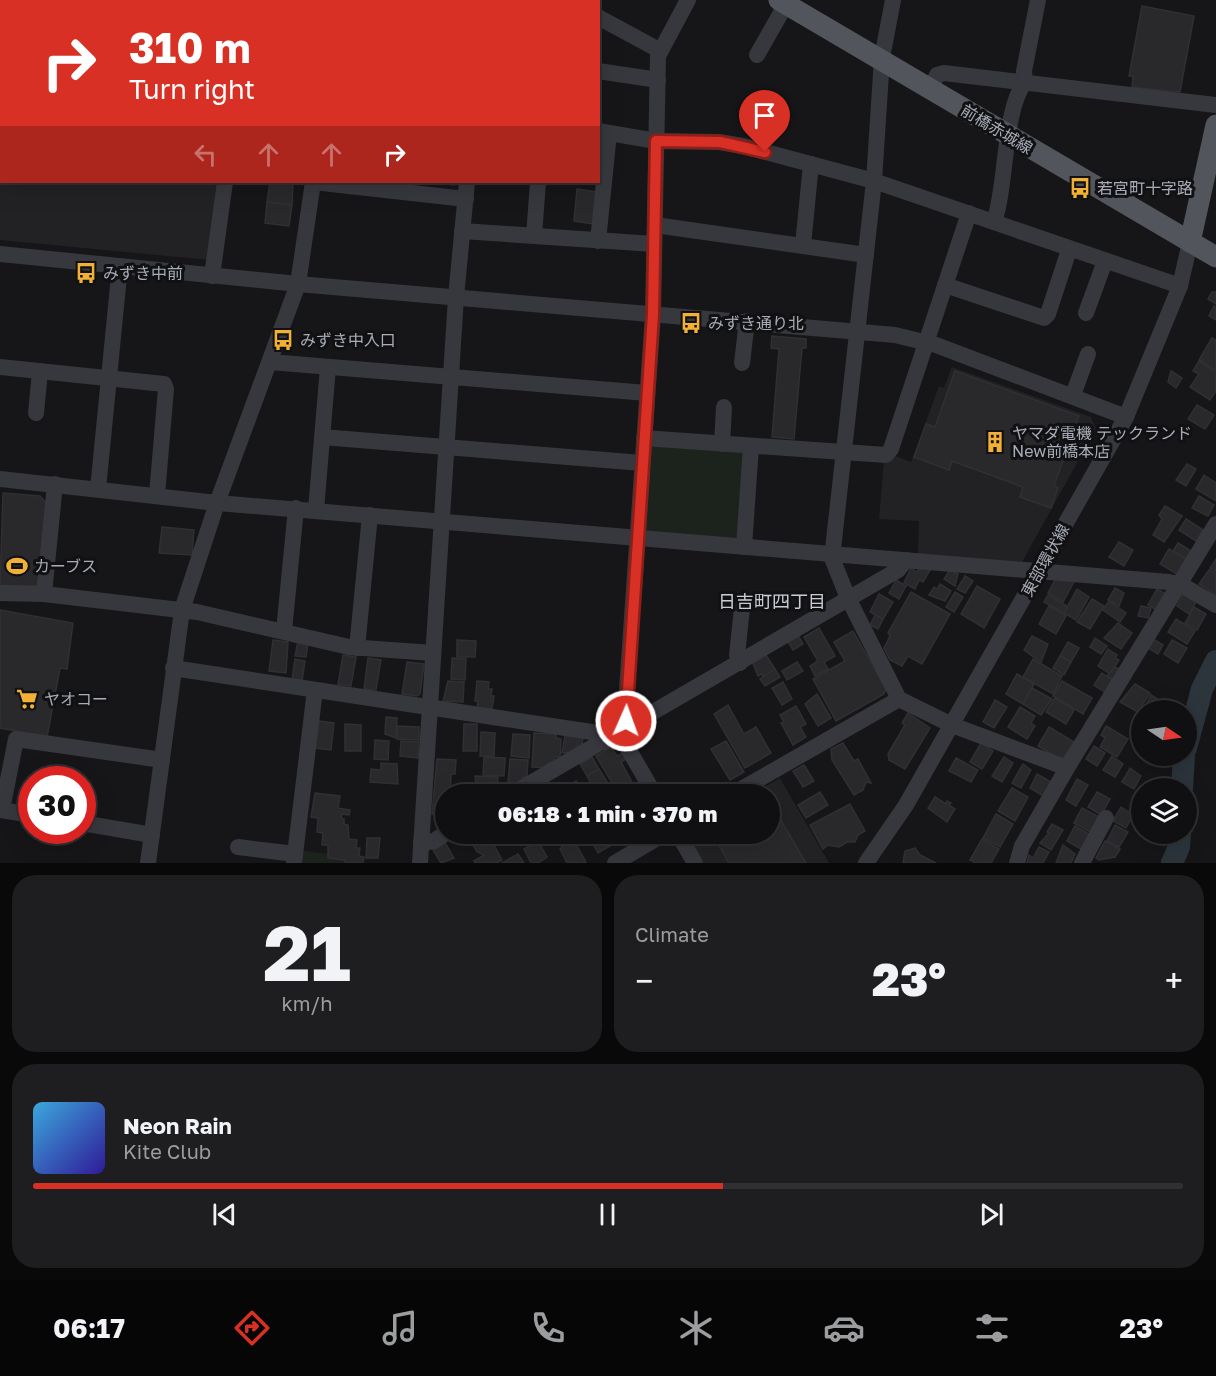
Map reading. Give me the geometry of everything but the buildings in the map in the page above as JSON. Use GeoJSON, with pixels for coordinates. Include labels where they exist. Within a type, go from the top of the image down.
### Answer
{"type":"FeatureCollection","features":[{"type":"Feature","properties":{"kind":"main road","name":"前橋赤城線"},"geometry":{"type":"LineString","coordinates":[[783,2],[882,58],[1009,137],[1216,257]]}},
{"type":"Feature","properties":{"kind":"main road"},"geometry":{"type":"LineString","coordinates":[[1190,242],[1216,125]]}},
{"type":"Feature","properties":{"kind":"street"},"geometry":{"type":"LineString","coordinates":[[617,734],[625,718],[653,314],[659,50],[688,0]]}},
{"type":"Feature","properties":{"kind":"street"},"geometry":{"type":"LineString","coordinates":[[893,0],[882,58],[874,182],[832,563],[899,699],[952,725],[1067,768]]}},
{"type":"Feature","properties":{"kind":"street"},"geometry":{"type":"LineString","coordinates":[[994,222],[1009,137],[1020,89],[1025,82],[1023,71],[1038,0]]}},
{"type":"Feature","properties":{"kind":"street"},"geometry":{"type":"LineString","coordinates":[[757,55],[783,2]]}},
{"type":"Feature","properties":{"kind":"street"},"geometry":{"type":"LineString","coordinates":[[600,18],[659,50]]}},
{"type":"Feature","properties":{"kind":"street"},"geometry":{"type":"LineString","coordinates":[[600,71],[658,80]]}},
{"type":"Feature","properties":{"kind":"street"},"geometry":{"type":"LineString","coordinates":[[931,88],[937,75],[944,73],[1216,105]]}},
{"type":"Feature","properties":{"kind":"street"},"geometry":{"type":"LineString","coordinates":[[598,241],[604,132],[656,141],[720,142],[811,164],[969,213],[1070,250],[1180,286]]}},
{"type":"Feature","properties":{"kind":"street"},"geometry":{"type":"LineString","coordinates":[[803,245],[811,164]]}},
{"type":"Feature","properties":{"kind":"street"},"geometry":{"type":"LineString","coordinates":[[212,276],[225,183]]}},
{"type":"Feature","properties":{"kind":"street"},"geometry":{"type":"LineString","coordinates":[[148,863],[182,610],[216,503],[298,284],[313,183]]}},
{"type":"Feature","properties":{"kind":"street"},"geometry":{"type":"LineString","coordinates":[[335,183],[400,186],[466,199]]}},
{"type":"Feature","properties":{"kind":"street"},"geometry":{"type":"LineString","coordinates":[[420,863],[456,297],[467,183]]}},
{"type":"Feature","properties":{"kind":"street"},"geometry":{"type":"LineString","coordinates":[[534,236],[538,183]]}},
{"type":"Feature","properties":{"kind":"street"},"geometry":{"type":"LineString","coordinates":[[644,438],[879,457],[888,453],[969,213]]}},
{"type":"Feature","properties":{"kind":"street"},"geometry":{"type":"LineString","coordinates":[[655,225],[866,255]]}},
{"type":"Feature","properties":{"kind":"street"},"geometry":{"type":"LineString","coordinates":[[462,231],[654,244]]}},
{"type":"Feature","properties":{"kind":"street","name":"東部環状線"},"geometry":{"type":"LineString","coordinates":[[866,863],[906,805],[1126,417],[1180,286],[1190,242]]}},
{"type":"Feature","properties":{"kind":"street"},"geometry":{"type":"LineString","coordinates":[[945,285],[1044,318],[1048,314],[1070,250]]}},
{"type":"Feature","properties":{"kind":"street"},"geometry":{"type":"LineString","coordinates":[[0,254],[298,284],[858,330],[924,342],[1073,395],[1126,417]]}},
{"type":"Feature","properties":{"kind":"street"},"geometry":{"type":"LineString","coordinates":[[1086,313],[1105,261]]}},
{"type":"Feature","properties":{"kind":"street"},"geometry":{"type":"LineString","coordinates":[[98,489],[120,266]]}},
{"type":"Feature","properties":{"kind":"street"},"geometry":{"type":"LineString","coordinates":[[742,363],[747,321]]}},
{"type":"Feature","properties":{"kind":"street"},"geometry":{"type":"LineString","coordinates":[[1073,395],[1088,354]]}},
{"type":"Feature","properties":{"kind":"street"},"geometry":{"type":"LineString","coordinates":[[270,362],[647,393]]}},
{"type":"Feature","properties":{"kind":"street"},"geometry":{"type":"LineString","coordinates":[[0,367],[161,383],[166,386],[157,495]]}},
{"type":"Feature","properties":{"kind":"street"},"geometry":{"type":"LineString","coordinates":[[316,510],[328,367]]}},
{"type":"Feature","properties":{"kind":"street"},"geometry":{"type":"LineString","coordinates":[[36,413],[40,371]]}},
{"type":"Feature","properties":{"kind":"street"},"geometry":{"type":"LineString","coordinates":[[722,444],[724,407]]}},
{"type":"Feature","properties":{"kind":"street"},"geometry":{"type":"LineString","coordinates":[[322,437],[642,463]]}},
{"type":"Feature","properties":{"kind":"street"},"geometry":{"type":"LineString","coordinates":[[744,547],[751,446]]}},
{"type":"Feature","properties":{"kind":"street"},"geometry":{"type":"LineString","coordinates":[[0,479],[216,503],[1180,584],[1216,605]]}},
{"type":"Feature","properties":{"kind":"street"},"geometry":{"type":"LineString","coordinates":[[44,594],[55,484]]}},
{"type":"Feature","properties":{"kind":"street"},"geometry":{"type":"LineString","coordinates":[[284,631],[296,508]]}},
{"type":"Feature","properties":{"kind":"street"},"geometry":{"type":"LineString","coordinates":[[357,648],[370,515]]}},
{"type":"Feature","properties":{"kind":"street"},"geometry":{"type":"LineString","coordinates":[[1017,863],[1022,846],[1067,768],[1216,524]]}},
{"type":"Feature","properties":{"kind":"street"},"geometry":{"type":"LineString","coordinates":[[529,784],[902,568],[906,560]]}},
{"type":"Feature","properties":{"kind":"street"},"geometry":{"type":"LineString","coordinates":[[0,593],[44,594],[182,610],[357,648],[433,653]]}},
{"type":"Feature","properties":{"kind":"street"},"geometry":{"type":"LineString","coordinates":[[740,663],[737,655],[742,608]]}},
{"type":"Feature","properties":{"kind":"street"},"geometry":{"type":"LineString","coordinates":[[173,668],[598,733],[617,734]]}},
{"type":"Feature","properties":{"kind":"street"},"geometry":{"type":"LineString","coordinates":[[238,847],[294,858],[315,690]]}},
{"type":"Feature","properties":{"kind":"street"},"geometry":{"type":"LineString","coordinates":[[750,784],[899,699]]}},
{"type":"Feature","properties":{"kind":"street"},"geometry":{"type":"LineString","coordinates":[[617,734],[648,784]]}},
{"type":"Feature","properties":{"kind":"street"},"geometry":{"type":"LineString","coordinates":[[18,813],[1,810],[16,739],[162,760]]}},
{"type":"Feature","properties":{"kind":"street"},"geometry":{"type":"LineString","coordinates":[[1083,863],[1106,818]]}},
{"type":"Feature","properties":{"kind":"street"},"geometry":{"type":"LineString","coordinates":[[96,825],[152,835]]}},
{"type":"Feature","properties":{"kind":"street"},"geometry":{"type":"LineString","coordinates":[[421,843],[435,840]]}},
{"type":"Feature","properties":{"kind":"street"},"geometry":{"type":"LineString","coordinates":[[615,863],[647,844]]}},
{"type":"Feature","properties":{"kind":"street"},"geometry":{"type":"LineString","coordinates":[[684,844],[695,863]]}},
{"type":"Feature","properties":{"kind":"shaded area"},"geometry":{"type":"Polygon","coordinates":[[[0,183],[221,183],[209,260],[0,240],[0,183]]]}},
{"type":"Feature","properties":{"kind":"shaded area"},"geometry":{"type":"Polygon","coordinates":[[[952,367],[1091,417],[1096,429],[1022,562],[918,555],[919,521],[879,519],[884,460],[893,455],[911,462],[939,386],[944,388],[952,367]]]}},
{"type":"Feature","properties":{"kind":"shaded area"},"geometry":{"type":"Polygon","coordinates":[[[654,445],[741,451],[744,456],[739,536],[735,540],[648,532],[644,529],[650,449],[654,445]]]}},
{"type":"Feature","properties":{"kind":"shaded area"},"geometry":{"type":"Polygon","coordinates":[[[780,778],[829,863],[702,863],[693,844],[780,844],[780,784],[769,784],[780,778]]]}},
{"type":"Feature","properties":{"kind":"shaded area"},"geometry":{"type":"Polygon","coordinates":[[[297,850],[328,854],[345,860],[345,863],[296,863],[297,850]]]}},
{"type":"Feature","properties":{"kind":"waterway"},"geometry":{"type":"LineString","coordinates":[[1197,707],[1202,689],[1216,661]]}},
{"type":"Feature","properties":{"kind":"waterway"},"geometry":{"type":"LineString","coordinates":[[1183,766],[1183,778]]}},
{"type":"Feature","properties":{"kind":"waterway"},"geometry":{"type":"LineString","coordinates":[[1172,863],[1179,844]]}},
{"type":"Feature","properties":{"kind":"place","name":"若宮町十字路"},"geometry":{"type":"Point","coordinates":[1080,188]}},
{"type":"Feature","properties":{"kind":"place","name":"みずき中前"},"geometry":{"type":"Point","coordinates":[86,273]}},
{"type":"Feature","properties":{"kind":"place","name":"みずき通り北"},"geometry":{"type":"Point","coordinates":[691,323]}},
{"type":"Feature","properties":{"kind":"place","name":"みずき中入口"},"geometry":{"type":"Point","coordinates":[283,340]}},
{"type":"Feature","properties":{"kind":"place","name":"ヤマダ電機 テックランド New前橋本店"},"geometry":{"type":"Point","coordinates":[995,442]}},
{"type":"Feature","properties":{"kind":"place","name":"カーブス"},"geometry":{"type":"Point","coordinates":[17,566]}},
{"type":"Feature","properties":{"kind":"place","name":"ヤオコー"},"geometry":{"type":"Point","coordinates":[27,699]}},
{"type":"Feature","properties":{"kind":"district","name":"日吉町四丁目"},"geometry":{"type":"Point","coordinates":[772,601]}},
{"type":"Feature","properties":{"kind":"route"},"geometry":{"type":"LineString","coordinates":[[626,721],[653,314],[656,141],[720,142],[765,152]]}}]}
